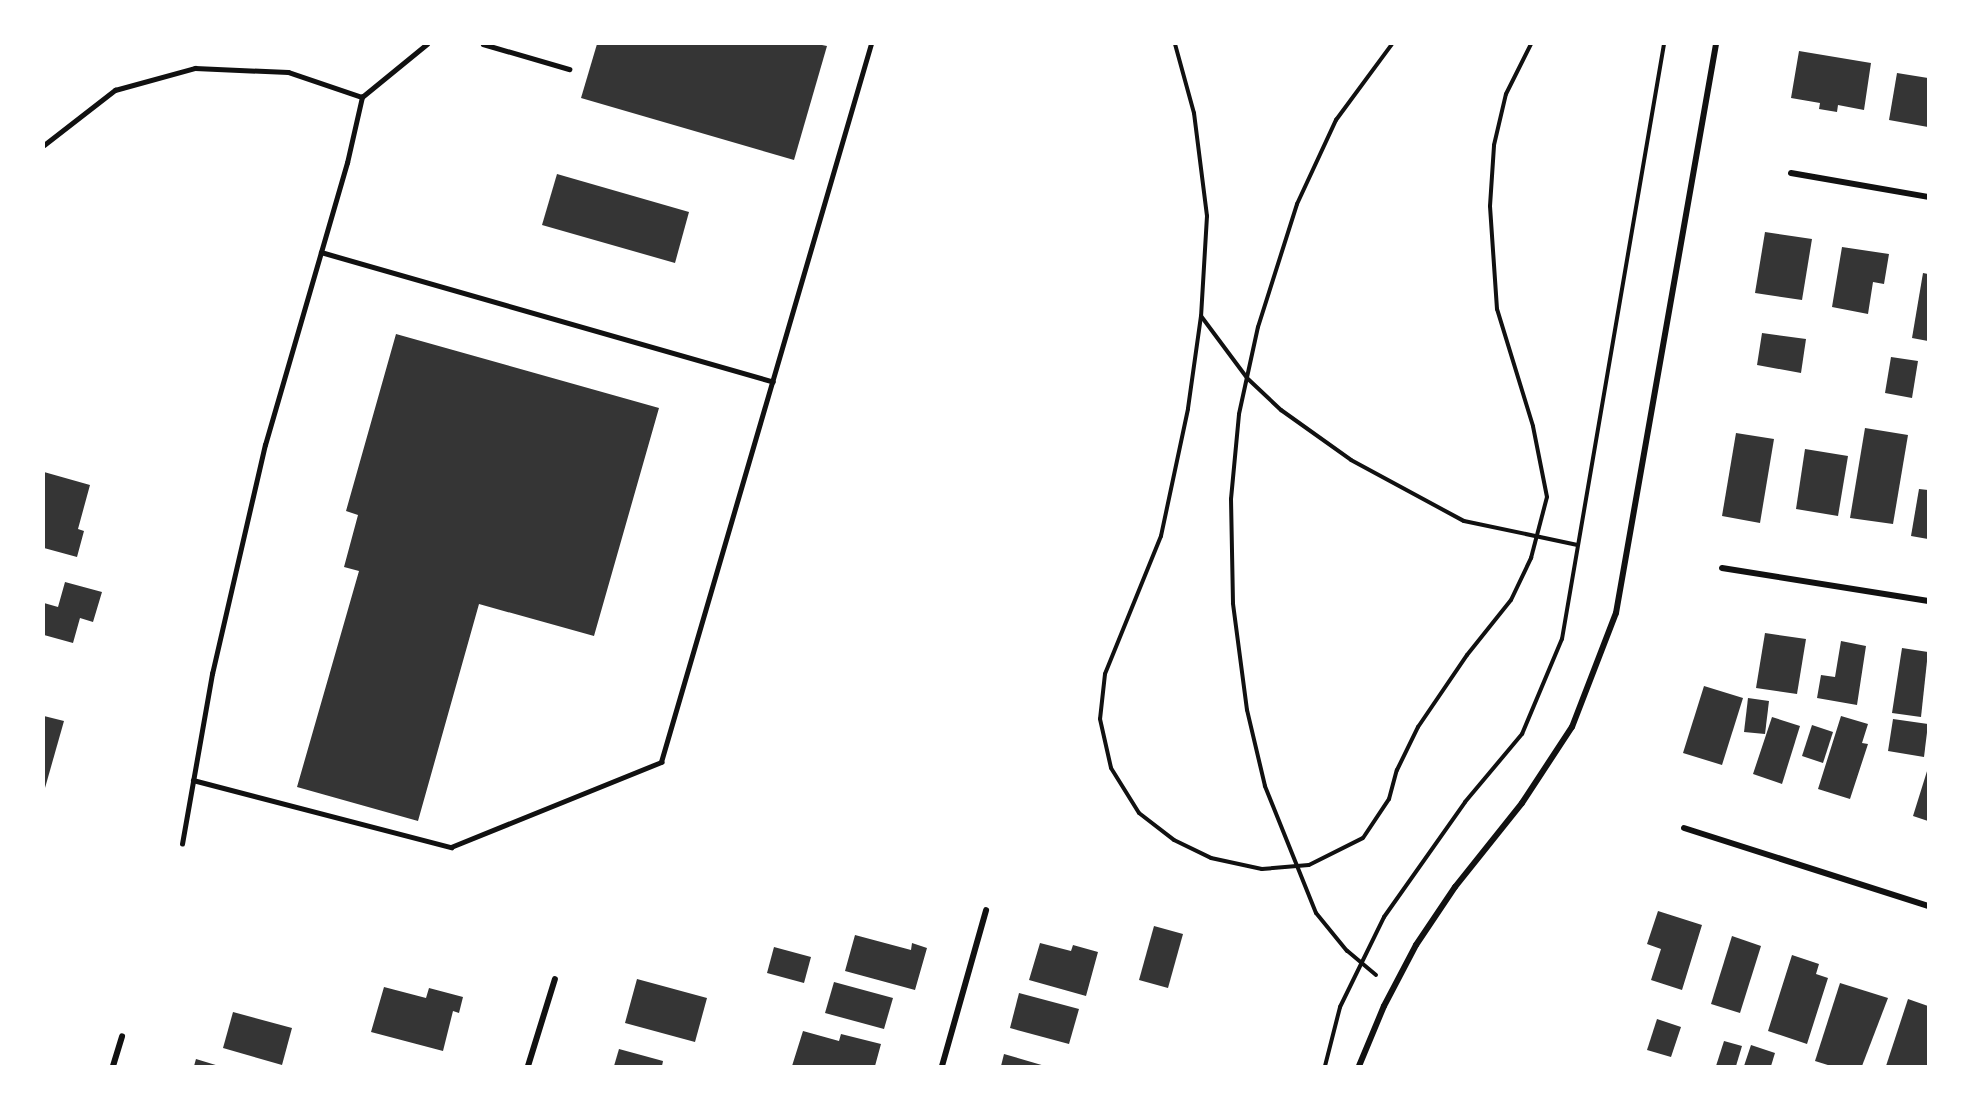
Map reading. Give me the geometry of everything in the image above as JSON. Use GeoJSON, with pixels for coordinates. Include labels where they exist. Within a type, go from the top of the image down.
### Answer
{"type":"FeatureCollection","features":[{"type":"Feature","properties":{"kind":"street"},"geometry":{"type":"LineString","coordinates":[[1359,1066],[1393,988],[1455,887],[1522,803],[1572,728],[1616,613],[1716,44]]}},
{"type":"Feature","properties":{"kind":"street"},"geometry":{"type":"LineString","coordinates":[[1791,173],[1929,197]]}},
{"type":"Feature","properties":{"kind":"street"},"geometry":{"type":"LineString","coordinates":[[1722,568],[1929,601]]}},
{"type":"Feature","properties":{"kind":"street"},"geometry":{"type":"LineString","coordinates":[[1684,828],[1929,906]]}},
{"type":"Feature","properties":{"kind":"street"},"geometry":{"type":"LineString","coordinates":[[942,1066],[986,910]]}},
{"type":"Feature","properties":{"kind":"street"},"geometry":{"type":"LineString","coordinates":[[528,1066],[555,979]]}},
{"type":"Feature","properties":{"kind":"street"},"geometry":{"type":"LineString","coordinates":[[113,1066],[122,1036]]}},
{"type":"Feature","properties":{"kind":"lane"},"geometry":{"type":"LineString","coordinates":[[182,844],[212,674],[265,445],[321,252],[362,97],[427,44]]}},
{"type":"Feature","properties":{"kind":"lane"},"geometry":{"type":"LineString","coordinates":[[483,44],[568,69]]}},
{"type":"Feature","properties":{"kind":"lane"},"geometry":{"type":"LineString","coordinates":[[193,780],[451,847],[661,762],[871,44]]}},
{"type":"Feature","properties":{"kind":"lane"},"geometry":{"type":"LineString","coordinates":[[44,145],[116,90],[195,68],[288,72],[362,97]]}},
{"type":"Feature","properties":{"kind":"lane"},"geometry":{"type":"LineString","coordinates":[[321,252],[773,382]]}},
{"type":"Feature","properties":{"kind":"path"},"geometry":{"type":"LineString","coordinates":[[1175,44],[1194,113],[1207,216],[1201,316],[1188,409],[1161,536],[1105,674],[1100,719],[1111,768],[1139,813],[1174,840],[1211,858],[1262,869],[1309,865],[1363,838],[1379,819],[1418,727],[1467,654],[1511,600],[1536,539],[1547,497],[1533,426],[1497,309],[1490,206],[1494,145],[1506,94],[1531,44]]}},
{"type":"Feature","properties":{"kind":"path"},"geometry":{"type":"LineString","coordinates":[[1392,44],[1336,120],[1297,204],[1258,327],[1239,414],[1231,499],[1233,603],[1247,710],[1265,786],[1316,913],[1361,963],[1393,988]]}},
{"type":"Feature","properties":{"kind":"path"},"geometry":{"type":"LineString","coordinates":[[1325,1066],[1340,1007],[1384,917],[1465,802],[1522,734],[1562,639],[1664,44]]}},
{"type":"Feature","properties":{"kind":"path"},"geometry":{"type":"LineString","coordinates":[[1201,316],[1247,378],[1281,410],[1342,454],[1406,491],[1464,520],[1536,539],[1578,545]]}},
{"type":"Feature","properties":{"kind":"building"},"geometry":{"type":"Polygon","coordinates":[[[597,44],[817,44],[827,46],[794,160],[581,98],[597,44]]]}},
{"type":"Feature","properties":{"kind":"building"},"geometry":{"type":"Polygon","coordinates":[[[1799,51],[1871,63],[1864,110],[1838,105],[1837,112],[1819,109],[1820,103],[1791,98],[1799,51]]]}},
{"type":"Feature","properties":{"kind":"building"},"geometry":{"type":"Polygon","coordinates":[[[1897,73],[1928,78],[1928,127],[1889,120],[1897,73]]]}},
{"type":"Feature","properties":{"kind":"building"},"geometry":{"type":"Polygon","coordinates":[[[557,174],[689,212],[675,263],[542,225],[557,174]]]}},
{"type":"Feature","properties":{"kind":"building"},"geometry":{"type":"Polygon","coordinates":[[[1765,232],[1812,239],[1802,300],[1755,293],[1765,232]]]}},
{"type":"Feature","properties":{"kind":"building"},"geometry":{"type":"Polygon","coordinates":[[[1842,247],[1889,254],[1884,284],[1873,282],[1868,314],[1832,307],[1842,247]]]}},
{"type":"Feature","properties":{"kind":"building"},"geometry":{"type":"Polygon","coordinates":[[[1923,273],[1928,274],[1928,341],[1912,338],[1923,273]]]}},
{"type":"Feature","properties":{"kind":"building"},"geometry":{"type":"Polygon","coordinates":[[[1762,333],[1806,339],[1801,373],[1757,365],[1762,333]]]}},
{"type":"Feature","properties":{"kind":"building"},"geometry":{"type":"Polygon","coordinates":[[[396,334],[659,408],[594,636],[479,604],[418,821],[297,787],[359,571],[344,567],[358,515],[346,511],[396,334]]]}},
{"type":"Feature","properties":{"kind":"building"},"geometry":{"type":"Polygon","coordinates":[[[1891,357],[1918,361],[1912,398],[1885,393],[1891,357]]]}},
{"type":"Feature","properties":{"kind":"building"},"geometry":{"type":"Polygon","coordinates":[[[1865,428],[1908,435],[1893,524],[1850,518],[1865,428]]]}},
{"type":"Feature","properties":{"kind":"building"},"geometry":{"type":"Polygon","coordinates":[[[1736,433],[1774,439],[1760,523],[1722,516],[1736,433]]]}},
{"type":"Feature","properties":{"kind":"building"},"geometry":{"type":"Polygon","coordinates":[[[1805,449],[1848,456],[1838,516],[1796,509],[1805,449]]]}},
{"type":"Feature","properties":{"kind":"building"},"geometry":{"type":"Polygon","coordinates":[[[44,472],[90,485],[78,529],[84,531],[77,557],[44,548],[44,472]]]}},
{"type":"Feature","properties":{"kind":"building"},"geometry":{"type":"Polygon","coordinates":[[[1919,489],[1928,490],[1928,539],[1911,536],[1919,489]]]}},
{"type":"Feature","properties":{"kind":"building"},"geometry":{"type":"Polygon","coordinates":[[[65,582],[102,592],[93,622],[80,618],[73,643],[44,635],[44,603],[58,607],[65,582]]]}},
{"type":"Feature","properties":{"kind":"building"},"geometry":{"type":"Polygon","coordinates":[[[1765,633],[1806,639],[1797,694],[1756,688],[1765,633]]]}},
{"type":"Feature","properties":{"kind":"building"},"geometry":{"type":"Polygon","coordinates":[[[1841,641],[1866,646],[1857,705],[1817,698],[1821,675],[1835,677],[1841,641]]]}},
{"type":"Feature","properties":{"kind":"building"},"geometry":{"type":"Polygon","coordinates":[[[1902,648],[1928,652],[1921,717],[1892,713],[1902,648]]]}},
{"type":"Feature","properties":{"kind":"building"},"geometry":{"type":"Polygon","coordinates":[[[1704,686],[1743,698],[1722,765],[1683,753],[1704,686]]]}},
{"type":"Feature","properties":{"kind":"building"},"geometry":{"type":"Polygon","coordinates":[[[1748,698],[1769,701],[1765,734],[1744,732],[1748,698]]]}},
{"type":"Feature","properties":{"kind":"building"},"geometry":{"type":"Polygon","coordinates":[[[44,716],[64,721],[45,788],[44,788],[44,716]]]}},
{"type":"Feature","properties":{"kind":"building"},"geometry":{"type":"Polygon","coordinates":[[[1841,716],[1868,724],[1862,743],[1868,744],[1850,799],[1818,789],[1841,716]]]}},
{"type":"Feature","properties":{"kind":"building"},"geometry":{"type":"Polygon","coordinates":[[[1772,717],[1800,726],[1782,784],[1753,774],[1772,717]]]}},
{"type":"Feature","properties":{"kind":"building"},"geometry":{"type":"Polygon","coordinates":[[[1893,719],[1928,724],[1924,757],[1888,751],[1893,719]]]}},
{"type":"Feature","properties":{"kind":"building"},"geometry":{"type":"Polygon","coordinates":[[[1812,725],[1833,732],[1823,763],[1802,756],[1812,725]]]}},
{"type":"Feature","properties":{"kind":"building"},"geometry":{"type":"Polygon","coordinates":[[[1928,768],[1928,821],[1913,816],[1928,768]]]}},
{"type":"Feature","properties":{"kind":"building"},"geometry":{"type":"Polygon","coordinates":[[[1658,911],[1702,925],[1682,990],[1651,980],[1661,949],[1647,944],[1658,911]]]}},
{"type":"Feature","properties":{"kind":"building"},"geometry":{"type":"Polygon","coordinates":[[[1154,926],[1183,934],[1168,988],[1139,980],[1154,926]]]}},
{"type":"Feature","properties":{"kind":"building"},"geometry":{"type":"Polygon","coordinates":[[[855,935],[911,950],[912,943],[927,948],[915,990],[845,971],[855,935]]]}},
{"type":"Feature","properties":{"kind":"building"},"geometry":{"type":"Polygon","coordinates":[[[1732,936],[1761,946],[1740,1013],[1711,1004],[1732,936]]]}},
{"type":"Feature","properties":{"kind":"building"},"geometry":{"type":"Polygon","coordinates":[[[1040,943],[1071,951],[1073,945],[1098,952],[1086,996],[1029,980],[1040,943]]]}},
{"type":"Feature","properties":{"kind":"building"},"geometry":{"type":"Polygon","coordinates":[[[774,947],[811,957],[804,983],[767,973],[774,947]]]}},
{"type":"Feature","properties":{"kind":"building"},"geometry":{"type":"Polygon","coordinates":[[[1792,955],[1819,964],[1816,974],[1828,978],[1807,1044],[1768,1031],[1792,955]]]}},
{"type":"Feature","properties":{"kind":"building"},"geometry":{"type":"Polygon","coordinates":[[[637,979],[707,998],[695,1042],[625,1023],[637,979]]]}},
{"type":"Feature","properties":{"kind":"building"},"geometry":{"type":"Polygon","coordinates":[[[834,982],[893,998],[884,1029],[825,1013],[834,982]]]}},
{"type":"Feature","properties":{"kind":"building"},"geometry":{"type":"Polygon","coordinates":[[[1840,983],[1888,998],[1862,1066],[1831,1066],[1815,1061],[1840,983]]]}},
{"type":"Feature","properties":{"kind":"building"},"geometry":{"type":"Polygon","coordinates":[[[384,987],[426,998],[429,988],[463,997],[459,1013],[453,1011],[443,1051],[371,1032],[384,987]]]}},
{"type":"Feature","properties":{"kind":"building"},"geometry":{"type":"Polygon","coordinates":[[[1019,993],[1079,1009],[1069,1044],[1010,1028],[1019,993]]]}},
{"type":"Feature","properties":{"kind":"building"},"geometry":{"type":"Polygon","coordinates":[[[1908,999],[1928,1006],[1928,1066],[1886,1066],[1908,999]]]}},
{"type":"Feature","properties":{"kind":"building"},"geometry":{"type":"Polygon","coordinates":[[[233,1012],[292,1028],[282,1065],[223,1048],[233,1012]]]}},
{"type":"Feature","properties":{"kind":"building"},"geometry":{"type":"Polygon","coordinates":[[[1657,1019],[1681,1027],[1671,1057],[1647,1050],[1657,1019]]]}},
{"type":"Feature","properties":{"kind":"building"},"geometry":{"type":"Polygon","coordinates":[[[803,1031],[839,1041],[841,1034],[881,1044],[875,1066],[792,1066],[803,1031]]]}},
{"type":"Feature","properties":{"kind":"building"},"geometry":{"type":"Polygon","coordinates":[[[1724,1041],[1742,1046],[1736,1066],[1716,1066],[1724,1041]]]}},
{"type":"Feature","properties":{"kind":"building"},"geometry":{"type":"Polygon","coordinates":[[[1751,1045],[1775,1053],[1771,1066],[1744,1066],[1751,1045]]]}},
{"type":"Feature","properties":{"kind":"building"},"geometry":{"type":"Polygon","coordinates":[[[619,1049],[663,1061],[662,1066],[614,1066],[619,1049]]]}},
{"type":"Feature","properties":{"kind":"building"},"geometry":{"type":"Polygon","coordinates":[[[1004,1054],[1045,1066],[1001,1066],[1004,1054]]]}},
{"type":"Feature","properties":{"kind":"building"},"geometry":{"type":"Polygon","coordinates":[[[196,1059],[219,1066],[194,1066],[196,1059]]]}}]}
